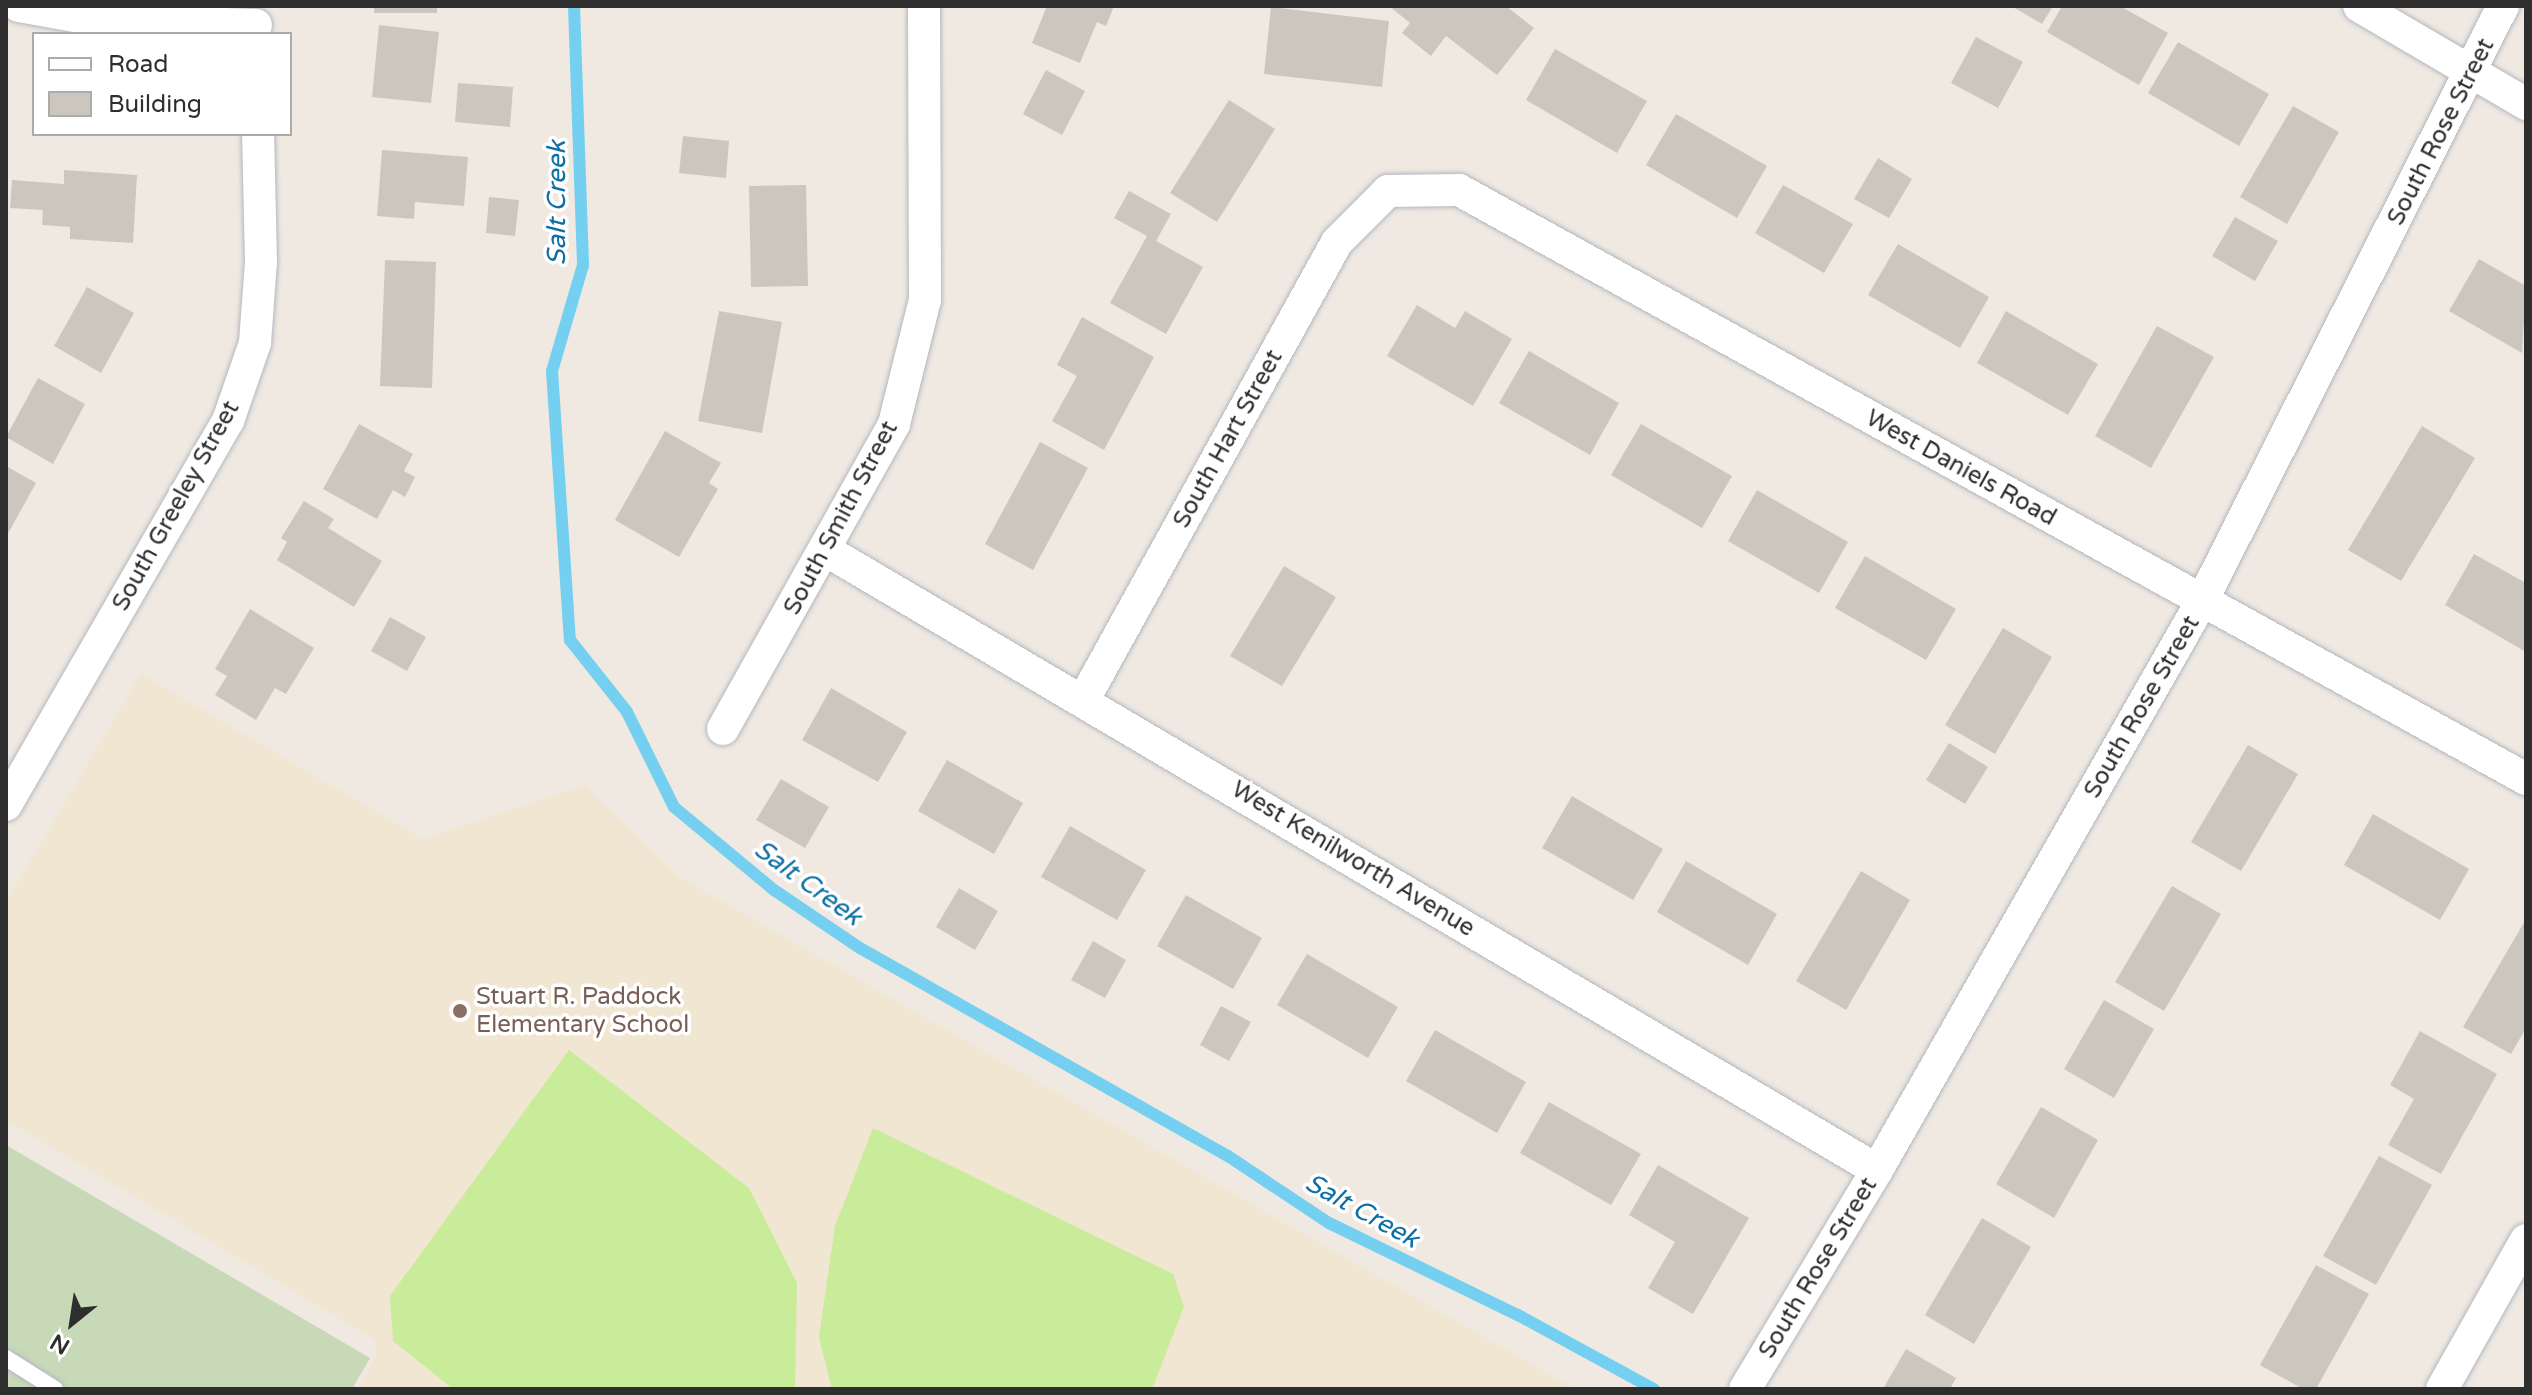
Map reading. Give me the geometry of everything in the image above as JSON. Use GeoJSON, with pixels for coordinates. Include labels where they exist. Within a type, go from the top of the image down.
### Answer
{"type":"FeatureCollection","features":[{"type":"Feature","properties":{"kind":"street"},"geometry":{"type":"LineString","coordinates":[[19,6],[97,20],[256,22]]}},
{"type":"Feature","properties":{"kind":"street","name":"South Smith Street"},"geometry":{"type":"LineString","coordinates":[[723,729],[827,551],[894,424],[925,300],[924,6]]}},
{"type":"Feature","properties":{"kind":"street"},"geometry":{"type":"LineString","coordinates":[[2359,6],[2526,104]]}},
{"type":"Feature","properties":{"kind":"street","name":"South Rose Street"},"geometry":{"type":"LineString","coordinates":[[1745,1389],[1877,1170],[2202,601],[2473,72],[2503,6]]}},
{"type":"Feature","properties":{"kind":"street","name":"South Greeley Street"},"geometry":{"type":"LineString","coordinates":[[6,805],[228,421],[255,343],[261,262],[258,136]]}},
{"type":"Feature","properties":{"kind":"street","name":"West Daniels Road"},"geometry":{"type":"LineString","coordinates":[[1388,191],[1459,190],[2526,779]]}},
{"type":"Feature","properties":{"kind":"street","name":"South Hart Street"},"geometry":{"type":"LineString","coordinates":[[1084,699],[1337,242],[1388,191]]}},
{"type":"Feature","properties":{"kind":"street","name":"West Kenilworth Avenue"},"geometry":{"type":"LineString","coordinates":[[827,551],[1084,699],[1877,1170]]}},
{"type":"Feature","properties":{"kind":"street"},"geometry":{"type":"LineString","coordinates":[[2442,1389],[2526,1240]]}},
{"type":"Feature","properties":{"kind":"lane"},"geometry":{"type":"LineString","coordinates":[[6,1358],[55,1389]]}},
{"type":"Feature","properties":{"kind":"shaded area","name":"Stuart R. Paddock Elementary School"},"geometry":{"type":"Polygon","coordinates":[[[141,674],[423,839],[584,785],[679,877],[1575,1389],[359,1389],[377,1355],[375,1340],[6,1120],[6,902],[141,674]]]}},
{"type":"Feature","properties":{"kind":"green space"},"geometry":{"type":"Polygon","coordinates":[[[569,1050],[749,1188],[797,1283],[795,1389],[453,1389],[393,1341],[390,1296],[569,1050]]]}},
{"type":"Feature","properties":{"kind":"green space"},"geometry":{"type":"Polygon","coordinates":[[[873,1128],[1173,1274],[1184,1307],[1152,1389],[832,1389],[819,1337],[835,1226],[873,1128]]]}},
{"type":"Feature","properties":{"kind":"green space"},"geometry":{"type":"Polygon","coordinates":[[[6,1145],[370,1358],[352,1389],[6,1389],[6,1145]]]}},
{"type":"Feature","properties":{"kind":"building"},"geometry":{"type":"Polygon","coordinates":[[[374,6],[437,6],[437,13],[374,13],[374,6]]]}},
{"type":"Feature","properties":{"kind":"building"},"geometry":{"type":"Polygon","coordinates":[[[1047,6],[1114,6],[1106,26],[1097,22],[1080,63],[1032,43],[1047,6]]]}},
{"type":"Feature","properties":{"kind":"building"},"geometry":{"type":"Polygon","coordinates":[[[1389,6],[1506,6],[1534,28],[1497,75],[1446,36],[1431,56],[1402,33],[1410,23],[1389,6]]]}},
{"type":"Feature","properties":{"kind":"building"},"geometry":{"type":"Polygon","coordinates":[[[2011,6],[2053,6],[2042,24],[2011,6]]]}},
{"type":"Feature","properties":{"kind":"building"},"geometry":{"type":"Polygon","coordinates":[[[2062,6],[2120,6],[2168,33],[2139,85],[2047,32],[2062,6]]]}},
{"type":"Feature","properties":{"kind":"building"},"geometry":{"type":"Polygon","coordinates":[[[1271,7],[1389,21],[1382,87],[1264,74],[1271,7]]]}},
{"type":"Feature","properties":{"kind":"building"},"geometry":{"type":"Polygon","coordinates":[[[379,25],[439,32],[431,103],[372,97],[379,25]]]}},
{"type":"Feature","properties":{"kind":"building"},"geometry":{"type":"Polygon","coordinates":[[[1976,37],[2023,62],[1998,108],[1951,83],[1976,37]]]}},
{"type":"Feature","properties":{"kind":"building"},"geometry":{"type":"Polygon","coordinates":[[[2178,42],[2269,94],[2239,146],[2148,93],[2178,42]]]}},
{"type":"Feature","properties":{"kind":"building"},"geometry":{"type":"Polygon","coordinates":[[[1555,49],[1647,101],[1617,153],[1526,100],[1555,49]]]}},
{"type":"Feature","properties":{"kind":"building"},"geometry":{"type":"Polygon","coordinates":[[[1046,70],[1085,91],[1062,135],[1023,114],[1046,70]]]}},
{"type":"Feature","properties":{"kind":"building"},"geometry":{"type":"Polygon","coordinates":[[[458,83],[513,87],[510,127],[455,122],[458,83]]]}},
{"type":"Feature","properties":{"kind":"building"},"geometry":{"type":"Polygon","coordinates":[[[1229,100],[1275,129],[1217,222],[1170,193],[1229,100]]]}},
{"type":"Feature","properties":{"kind":"building"},"geometry":{"type":"Polygon","coordinates":[[[2293,106],[2339,132],[2287,224],[2240,197],[2293,106]]]}},
{"type":"Feature","properties":{"kind":"building"},"geometry":{"type":"Polygon","coordinates":[[[1676,114],[1767,166],[1737,218],[1646,165],[1676,114]]]}},
{"type":"Feature","properties":{"kind":"building"},"geometry":{"type":"Polygon","coordinates":[[[683,136],[729,141],[726,178],[679,173],[683,136]]]}},
{"type":"Feature","properties":{"kind":"building"},"geometry":{"type":"Polygon","coordinates":[[[382,150],[468,157],[464,206],[415,202],[414,219],[377,216],[382,150]]]}},
{"type":"Feature","properties":{"kind":"building"},"geometry":{"type":"Polygon","coordinates":[[[1878,158],[1912,179],[1889,218],[1854,199],[1878,158]]]}},
{"type":"Feature","properties":{"kind":"building"},"geometry":{"type":"Polygon","coordinates":[[[64,170],[137,175],[133,243],[70,239],[70,227],[42,225],[43,210],[10,208],[12,180],[64,184],[64,170]]]}},
{"type":"Feature","properties":{"kind":"building"},"geometry":{"type":"Polygon","coordinates":[[[806,185],[808,286],[751,287],[749,186],[806,185]]]}},
{"type":"Feature","properties":{"kind":"building"},"geometry":{"type":"Polygon","coordinates":[[[1783,185],[1853,224],[1824,273],[1755,233],[1783,185]]]}},
{"type":"Feature","properties":{"kind":"building"},"geometry":{"type":"Polygon","coordinates":[[[1129,191],[1171,214],[1156,241],[1203,267],[1166,334],[1110,303],[1147,236],[1114,218],[1129,191]]]}},
{"type":"Feature","properties":{"kind":"building"},"geometry":{"type":"Polygon","coordinates":[[[489,197],[519,200],[515,236],[486,233],[489,197]]]}},
{"type":"Feature","properties":{"kind":"building"},"geometry":{"type":"Polygon","coordinates":[[[2235,217],[2278,241],[2255,281],[2212,256],[2235,217]]]}},
{"type":"Feature","properties":{"kind":"building"},"geometry":{"type":"Polygon","coordinates":[[[1898,244],[1989,297],[1960,348],[1868,295],[1898,244]]]}},
{"type":"Feature","properties":{"kind":"building"},"geometry":{"type":"Polygon","coordinates":[[[2479,259],[2526,286],[2522,353],[2449,311],[2479,259]]]}},
{"type":"Feature","properties":{"kind":"building"},"geometry":{"type":"Polygon","coordinates":[[[385,260],[436,262],[432,388],[380,386],[385,260]]]}},
{"type":"Feature","properties":{"kind":"building"},"geometry":{"type":"Polygon","coordinates":[[[87,287],[134,313],[101,373],[54,346],[87,287]]]}},
{"type":"Feature","properties":{"kind":"building"},"geometry":{"type":"Polygon","coordinates":[[[1417,305],[1455,328],[1465,311],[1512,339],[1473,406],[1387,356],[1417,305]]]}},
{"type":"Feature","properties":{"kind":"building"},"geometry":{"type":"Polygon","coordinates":[[[719,311],[782,322],[762,433],[698,421],[719,311]]]}},
{"type":"Feature","properties":{"kind":"building"},"geometry":{"type":"Polygon","coordinates":[[[2006,311],[2098,364],[2068,415],[1977,363],[2006,311]]]}},
{"type":"Feature","properties":{"kind":"building"},"geometry":{"type":"Polygon","coordinates":[[[1082,317],[1154,357],[1104,450],[1052,421],[1077,376],[1057,365],[1082,317]]]}},
{"type":"Feature","properties":{"kind":"building"},"geometry":{"type":"Polygon","coordinates":[[[2157,326],[2214,357],[2151,468],[2095,436],[2157,326]]]}},
{"type":"Feature","properties":{"kind":"building"},"geometry":{"type":"Polygon","coordinates":[[[1529,351],[1619,403],[1590,455],[1499,403],[1529,351]]]}},
{"type":"Feature","properties":{"kind":"building"},"geometry":{"type":"Polygon","coordinates":[[[38,378],[85,404],[53,464],[6,437],[38,378]]]}},
{"type":"Feature","properties":{"kind":"building"},"geometry":{"type":"Polygon","coordinates":[[[359,424],[413,454],[404,471],[415,477],[405,497],[393,490],[377,519],[323,489],[359,424]]]}},
{"type":"Feature","properties":{"kind":"building"},"geometry":{"type":"Polygon","coordinates":[[[1641,424],[1732,476],[1702,528],[1611,475],[1641,424]]]}},
{"type":"Feature","properties":{"kind":"building"},"geometry":{"type":"Polygon","coordinates":[[[2422,426],[2475,458],[2401,581],[2348,550],[2422,426]]]}},
{"type":"Feature","properties":{"kind":"building"},"geometry":{"type":"Polygon","coordinates":[[[665,431],[721,463],[709,483],[718,489],[679,557],[615,520],[665,431]]]}},
{"type":"Feature","properties":{"kind":"building"},"geometry":{"type":"Polygon","coordinates":[[[1040,442],[1088,468],[1033,570],[985,544],[1040,442]]]}},
{"type":"Feature","properties":{"kind":"building"},"geometry":{"type":"Polygon","coordinates":[[[6,466],[36,483],[6,537],[6,466]]]}},
{"type":"Feature","properties":{"kind":"building"},"geometry":{"type":"Polygon","coordinates":[[[1757,490],[1848,542],[1819,593],[1728,541],[1757,490]]]}},
{"type":"Feature","properties":{"kind":"building"},"geometry":{"type":"Polygon","coordinates":[[[304,501],[334,519],[328,528],[382,561],[354,607],[277,560],[287,542],[281,538],[304,501]]]}},
{"type":"Feature","properties":{"kind":"building"},"geometry":{"type":"Polygon","coordinates":[[[2474,554],[2526,583],[2526,652],[2445,605],[2474,554]]]}},
{"type":"Feature","properties":{"kind":"building"},"geometry":{"type":"Polygon","coordinates":[[[1865,556],[1956,609],[1926,660],[1835,608],[1865,556]]]}},
{"type":"Feature","properties":{"kind":"building"},"geometry":{"type":"Polygon","coordinates":[[[1284,566],[1336,597],[1282,686],[1230,656],[1284,566]]]}},
{"type":"Feature","properties":{"kind":"building"},"geometry":{"type":"Polygon","coordinates":[[[250,609],[314,648],[286,694],[275,688],[256,720],[215,695],[227,676],[215,669],[250,609]]]}},
{"type":"Feature","properties":{"kind":"building"},"geometry":{"type":"Polygon","coordinates":[[[390,617],[426,637],[407,671],[371,651],[390,617]]]}},
{"type":"Feature","properties":{"kind":"building"},"geometry":{"type":"Polygon","coordinates":[[[2003,628],[2052,657],[1995,754],[1945,725],[2003,628]]]}},
{"type":"Feature","properties":{"kind":"building"},"geometry":{"type":"Polygon","coordinates":[[[831,688],[907,732],[878,782],[802,740],[831,688]]]}},
{"type":"Feature","properties":{"kind":"building"},"geometry":{"type":"Polygon","coordinates":[[[1949,743],[1988,767],[1965,804],[1926,780],[1949,743]]]}},
{"type":"Feature","properties":{"kind":"building"},"geometry":{"type":"Polygon","coordinates":[[[2248,745],[2298,774],[2241,871],[2191,842],[2248,745]]]}},
{"type":"Feature","properties":{"kind":"building"},"geometry":{"type":"Polygon","coordinates":[[[947,760],[1023,803],[994,854],[918,811],[947,760]]]}},
{"type":"Feature","properties":{"kind":"building"},"geometry":{"type":"Polygon","coordinates":[[[781,779],[829,807],[805,848],[756,820],[781,779]]]}},
{"type":"Feature","properties":{"kind":"building"},"geometry":{"type":"Polygon","coordinates":[[[1572,796],[1663,849],[1633,900],[1542,848],[1572,796]]]}},
{"type":"Feature","properties":{"kind":"building"},"geometry":{"type":"Polygon","coordinates":[[[2373,814],[2469,869],[2440,920],[2344,865],[2373,814]]]}},
{"type":"Feature","properties":{"kind":"building"},"geometry":{"type":"Polygon","coordinates":[[[1070,826],[1146,870],[1117,920],[1041,877],[1070,826]]]}},
{"type":"Feature","properties":{"kind":"building"},"geometry":{"type":"Polygon","coordinates":[[[1686,861],[1777,914],[1748,965],[1657,912],[1686,861]]]}},
{"type":"Feature","properties":{"kind":"building"},"geometry":{"type":"Polygon","coordinates":[[[1861,871],[1910,900],[1846,1010],[1796,981],[1861,871]]]}},
{"type":"Feature","properties":{"kind":"building"},"geometry":{"type":"Polygon","coordinates":[[[2172,886],[2221,914],[2164,1011],[2115,982],[2172,886]]]}},
{"type":"Feature","properties":{"kind":"building"},"geometry":{"type":"Polygon","coordinates":[[[959,888],[998,911],[975,950],[936,927],[959,888]]]}},
{"type":"Feature","properties":{"kind":"building"},"geometry":{"type":"Polygon","coordinates":[[[1186,895],[1262,938],[1233,989],[1157,946],[1186,895]]]}},
{"type":"Feature","properties":{"kind":"building"},"geometry":{"type":"Polygon","coordinates":[[[2526,919],[2526,1028],[2511,1054],[2463,1027],[2526,919]]]}},
{"type":"Feature","properties":{"kind":"building"},"geometry":{"type":"Polygon","coordinates":[[[1093,941],[1126,960],[1105,998],[1071,980],[1093,941]]]}},
{"type":"Feature","properties":{"kind":"building"},"geometry":{"type":"Polygon","coordinates":[[[1307,954],[1398,1007],[1368,1058],[1277,1005],[1307,954]]]}},
{"type":"Feature","properties":{"kind":"building"},"geometry":{"type":"Polygon","coordinates":[[[2104,1000],[2154,1029],[2114,1098],[2064,1069],[2104,1000]]]}},
{"type":"Feature","properties":{"kind":"building"},"geometry":{"type":"Polygon","coordinates":[[[1221,1006],[1251,1022],[1229,1061],[1200,1045],[1221,1006]]]}},
{"type":"Feature","properties":{"kind":"building"},"geometry":{"type":"Polygon","coordinates":[[[1435,1030],[1526,1082],[1497,1133],[1406,1081],[1435,1030]]]}},
{"type":"Feature","properties":{"kind":"building"},"geometry":{"type":"Polygon","coordinates":[[[2420,1031],[2497,1074],[2441,1174],[2388,1145],[2414,1099],[2390,1085],[2420,1031]]]}},
{"type":"Feature","properties":{"kind":"building"},"geometry":{"type":"Polygon","coordinates":[[[1549,1102],[1641,1154],[1611,1205],[1520,1153],[1549,1102]]]}},
{"type":"Feature","properties":{"kind":"building"},"geometry":{"type":"Polygon","coordinates":[[[2041,1107],[2098,1140],[2054,1218],[1996,1184],[2041,1107]]]}},
{"type":"Feature","properties":{"kind":"building"},"geometry":{"type":"Polygon","coordinates":[[[2379,1156],[2432,1185],[2376,1285],[2323,1256],[2379,1156]]]}},
{"type":"Feature","properties":{"kind":"building"},"geometry":{"type":"Polygon","coordinates":[[[1658,1165],[1749,1218],[1693,1314],[1648,1288],[1675,1242],[1629,1215],[1658,1165]]]}},
{"type":"Feature","properties":{"kind":"building"},"geometry":{"type":"Polygon","coordinates":[[[1982,1218],[2031,1247],[1974,1344],[1925,1315],[1982,1218]]]}},
{"type":"Feature","properties":{"kind":"building"},"geometry":{"type":"Polygon","coordinates":[[[2316,1265],[2369,1294],[2316,1389],[2303,1389],[2260,1365],[2316,1265]]]}},
{"type":"Feature","properties":{"kind":"building"},"geometry":{"type":"Polygon","coordinates":[[[1906,1349],[1956,1378],[1950,1389],[1883,1389],[1906,1349]]]}},
{"type":"Feature","properties":{"kind":"waterway","name":"Salt Creek"},"geometry":{"type":"LineString","coordinates":[[574,6],[583,265],[552,371],[570,640],[627,712],[674,807],[774,890],[860,948],[1228,1156],[1329,1223],[1518,1315],[1654,1389]]}},
{"type":"Feature","properties":{"kind":"place","name":"Stuart R. Paddock Elementary School"},"geometry":{"type":"Point","coordinates":[460,1011]}}]}
